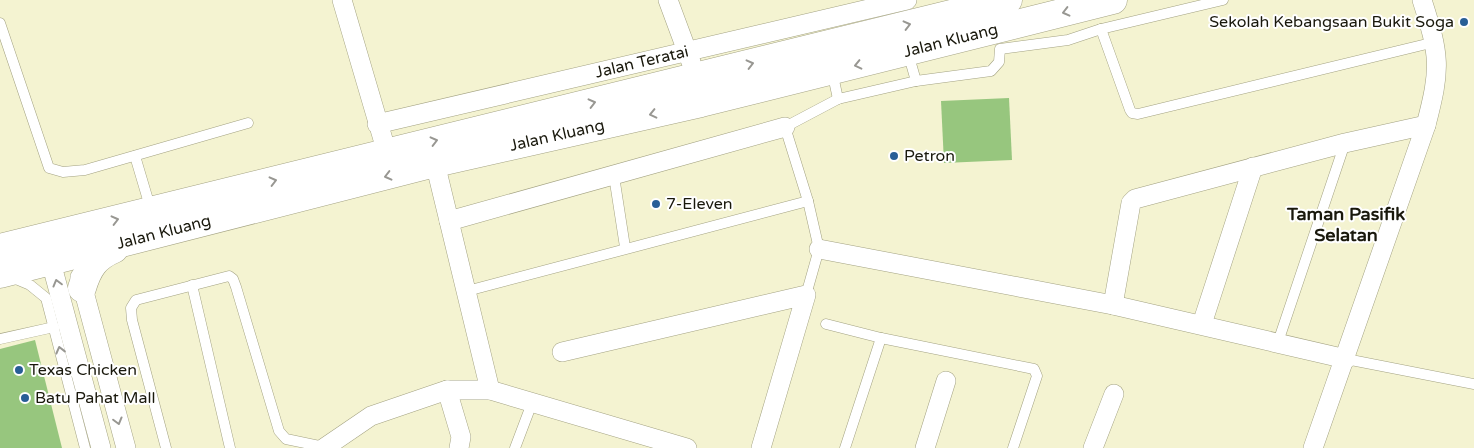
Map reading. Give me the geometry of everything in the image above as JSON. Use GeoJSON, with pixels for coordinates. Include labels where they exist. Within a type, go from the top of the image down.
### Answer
{"type":"FeatureCollection","features":[{"type":"Feature","properties":{"kind":"highway","name":"Jalan Kluang"},"geometry":{"type":"LineString","coordinates":[[1,265],[59,246],[151,211],[1008,0]]}},
{"type":"Feature","properties":{"kind":"highway","name":"Jalan Kluang"},"geometry":{"type":"LineString","coordinates":[[59,246],[128,242],[435,164],[908,53],[1007,33],[1114,0]]}},
{"type":"Feature","properties":{"kind":"highway"},"geometry":{"type":"LineString","coordinates":[[82,288],[91,264],[102,254],[128,242]]}},
{"type":"Feature","properties":{"kind":"street"},"geometry":{"type":"LineString","coordinates":[[342,0],[386,153]]}},
{"type":"Feature","properties":{"kind":"street"},"geometry":{"type":"LineString","coordinates":[[668,0],[695,78]]}},
{"type":"Feature","properties":{"kind":"street","name":"Jalan Teratai"},"geometry":{"type":"LineString","coordinates":[[377,124],[907,0]]}},
{"type":"Feature","properties":{"kind":"street"},"geometry":{"type":"LineString","coordinates":[[1312,448],[1346,359],[1426,125],[1437,84],[1436,42],[1422,0]]}},
{"type":"Feature","properties":{"kind":"street"},"geometry":{"type":"LineString","coordinates":[[1113,305],[1131,203],[1142,196],[1345,143],[1426,125]]}},
{"type":"Feature","properties":{"kind":"street"},"geometry":{"type":"LineString","coordinates":[[449,221],[785,127]]}},
{"type":"Feature","properties":{"kind":"street"},"geometry":{"type":"LineString","coordinates":[[435,164],[490,390]]}},
{"type":"Feature","properties":{"kind":"street"},"geometry":{"type":"LineString","coordinates":[[1202,324],[1253,167]]}},
{"type":"Feature","properties":{"kind":"street"},"geometry":{"type":"LineString","coordinates":[[59,246],[82,288],[126,448]]}},
{"type":"Feature","properties":{"kind":"street"},"geometry":{"type":"LineString","coordinates":[[59,246],[101,448]]}},
{"type":"Feature","properties":{"kind":"street"},"geometry":{"type":"LineString","coordinates":[[819,249],[1113,305],[1202,324],[1346,359]]}},
{"type":"Feature","properties":{"kind":"street"},"geometry":{"type":"LineString","coordinates":[[562,352],[806,295],[761,448]]}},
{"type":"Feature","properties":{"kind":"street"},"geometry":{"type":"LineString","coordinates":[[925,448],[946,381]]}},
{"type":"Feature","properties":{"kind":"street"},"geometry":{"type":"LineString","coordinates":[[447,390],[461,437],[459,448]]}},
{"type":"Feature","properties":{"kind":"street"},"geometry":{"type":"LineString","coordinates":[[324,448],[371,416],[447,390],[490,390],[532,403],[636,441],[687,448]]}},
{"type":"Feature","properties":{"kind":"street"},"geometry":{"type":"LineString","coordinates":[[1093,448],[1114,394]]}},
{"type":"Feature","properties":{"kind":"lane"},"geometry":{"type":"LineString","coordinates":[[1007,33],[1042,43],[1068,40],[1101,29],[1222,0]]}},
{"type":"Feature","properties":{"kind":"lane"},"geometry":{"type":"LineString","coordinates":[[0,23],[49,168],[63,172],[85,170],[248,123]]}},
{"type":"Feature","properties":{"kind":"lane"},"geometry":{"type":"LineString","coordinates":[[1101,29],[1130,110],[1132,113],[1138,114],[1436,42]]}},
{"type":"Feature","properties":{"kind":"lane"},"geometry":{"type":"LineString","coordinates":[[1007,33],[1029,32],[1042,43]]}},
{"type":"Feature","properties":{"kind":"lane"},"geometry":{"type":"LineString","coordinates":[[806,295],[819,249],[808,201],[785,127],[838,100],[916,81],[991,71],[1000,62],[1007,33]]}},
{"type":"Feature","properties":{"kind":"lane"},"geometry":{"type":"LineString","coordinates":[[908,53],[916,81]]}},
{"type":"Feature","properties":{"kind":"lane"},"geometry":{"type":"LineString","coordinates":[[832,71],[838,100]]}},
{"type":"Feature","properties":{"kind":"lane"},"geometry":{"type":"LineString","coordinates":[[1278,342],[1345,143]]}},
{"type":"Feature","properties":{"kind":"lane"},"geometry":{"type":"LineString","coordinates":[[135,156],[151,211]]}},
{"type":"Feature","properties":{"kind":"lane"},"geometry":{"type":"LineString","coordinates":[[614,176],[625,247]]}},
{"type":"Feature","properties":{"kind":"lane"},"geometry":{"type":"LineString","coordinates":[[466,291],[625,247],[808,201]]}},
{"type":"Feature","properties":{"kind":"lane"},"geometry":{"type":"LineString","coordinates":[[1,265],[46,298],[85,448]]}},
{"type":"Feature","properties":{"kind":"lane"},"geometry":{"type":"LineString","coordinates":[[166,448],[132,320],[131,308],[136,300],[229,276],[234,279],[279,431],[286,439],[324,448]]}},
{"type":"Feature","properties":{"kind":"lane"},"geometry":{"type":"LineString","coordinates":[[192,285],[230,448]]}},
{"type":"Feature","properties":{"kind":"lane"},"geometry":{"type":"LineString","coordinates":[[826,324],[881,338],[1034,369],[1037,376],[1013,448]]}},
{"type":"Feature","properties":{"kind":"lane"},"geometry":{"type":"LineString","coordinates":[[0,339],[54,327]]}},
{"type":"Feature","properties":{"kind":"lane"},"geometry":{"type":"LineString","coordinates":[[845,448],[881,338]]}},
{"type":"Feature","properties":{"kind":"lane"},"geometry":{"type":"LineString","coordinates":[[1346,359],[1474,384]]}},
{"type":"Feature","properties":{"kind":"lane"},"geometry":{"type":"LineString","coordinates":[[515,448],[532,403]]}},
{"type":"Feature","properties":{"kind":"building"},"geometry":{"type":"Polygon","coordinates":[[[1009,98],[1012,160],[944,163],[941,101],[1009,98]]]}},
{"type":"Feature","properties":{"kind":"building","name":"Batu Pahat Mall"},"geometry":{"type":"Polygon","coordinates":[[[35,340],[62,448],[0,448],[0,349],[35,340]]]}},
{"type":"Feature","properties":{"kind":"place","name":"Sekolah Kebangsaan Bukit Soga"},"geometry":{"type":"Point","coordinates":[1464,22]}},
{"type":"Feature","properties":{"kind":"place","name":"Petron"},"geometry":{"type":"Point","coordinates":[894,156]}},
{"type":"Feature","properties":{"kind":"place","name":"7-Eleven"},"geometry":{"type":"Point","coordinates":[656,204]}},
{"type":"Feature","properties":{"kind":"place","name":"Texas Chicken"},"geometry":{"type":"Point","coordinates":[19,370]}},
{"type":"Feature","properties":{"kind":"place","name":"Batu Pahat Mall"},"geometry":{"type":"Point","coordinates":[25,398]}},
{"type":"Feature","properties":{"kind":"district","name":"Taman Pasifik Selatan"},"geometry":{"type":"Point","coordinates":[1346,224]}}]}
